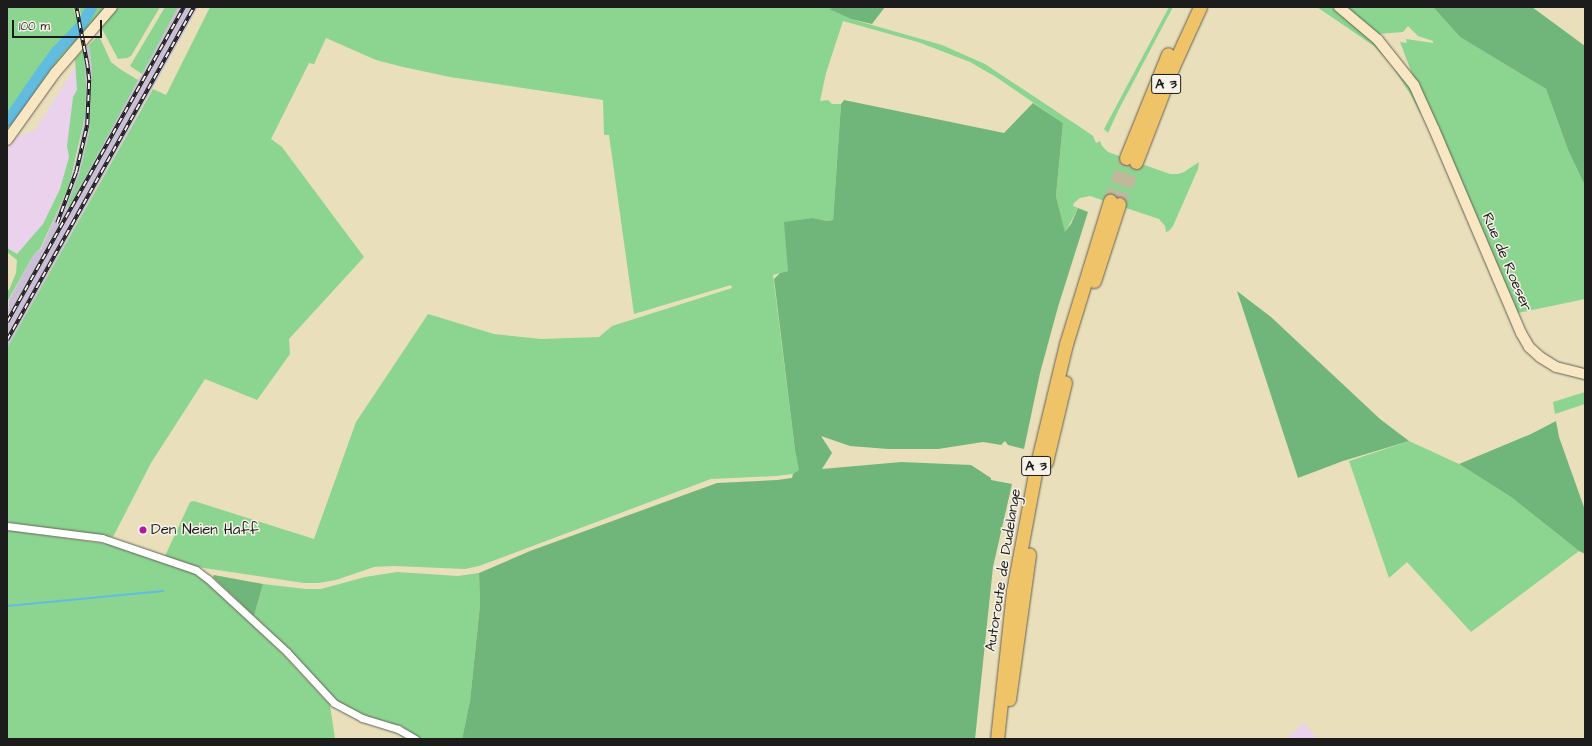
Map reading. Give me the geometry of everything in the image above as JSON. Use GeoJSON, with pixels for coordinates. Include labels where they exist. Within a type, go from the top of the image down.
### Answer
{"type":"FeatureCollection","features":[{"type":"Feature","properties":{"kind":"highway","name":"A 3"},"geometry":{"type":"LineString","coordinates":[[1190,7],[1139,122],[1131,160],[1200,7]]}},
{"type":"Feature","properties":{"kind":"highway","name":"Autoroute de Dudelange"},"geometry":{"type":"LineString","coordinates":[[997,739],[1013,591],[1036,468],[1066,344],[1115,203],[1071,356],[1044,473],[1024,587],[1006,739]]}},
{"type":"Feature","properties":{"kind":"main road"},"geometry":{"type":"LineString","coordinates":[[7,140],[55,73],[112,7]]}},
{"type":"Feature","properties":{"kind":"main road","name":"Rue de Roeser"},"geometry":{"type":"LineString","coordinates":[[1338,7],[1388,50],[1414,85],[1521,333],[1529,346],[1540,358],[1556,368],[1585,374]]}},
{"type":"Feature","properties":{"kind":"street"},"geometry":{"type":"LineString","coordinates":[[7,526],[107,539],[196,570],[208,579],[287,652],[334,703],[362,718],[398,728],[415,739]]}},
{"type":"Feature","properties":{"kind":"shaded area"},"geometry":{"type":"Polygon","coordinates":[[[178,7],[198,7],[7,348],[9,300],[34,254],[41,249],[69,186],[77,156],[85,116],[84,49],[89,45],[92,68],[91,113],[89,133],[79,175],[142,74],[178,7]]]}},
{"type":"Feature","properties":{"kind":"shaded area"},"geometry":{"type":"Polygon","coordinates":[[[76,66],[77,90],[67,146],[69,157],[60,189],[43,224],[17,254],[7,248],[7,149],[19,136],[35,130],[76,66]]]}},
{"type":"Feature","properties":{"kind":"shaded area"},"geometry":{"type":"Polygon","coordinates":[[[1304,723],[1318,739],[1285,739],[1304,723]]]}},
{"type":"Feature","properties":{"kind":"green space"},"geometry":{"type":"Polygon","coordinates":[[[7,7],[73,7],[77,20],[81,15],[79,7],[107,7],[74,43],[7,127],[7,7]]]}},
{"type":"Feature","properties":{"kind":"green space"},"geometry":{"type":"Polygon","coordinates":[[[118,7],[160,7],[131,56],[118,59],[101,27],[118,7]]]}},
{"type":"Feature","properties":{"kind":"green space"},"geometry":{"type":"Polygon","coordinates":[[[165,7],[178,7],[142,74],[130,66],[165,7]]]}},
{"type":"Feature","properties":{"kind":"green space"},"geometry":{"type":"Polygon","coordinates":[[[210,7],[836,7],[830,9],[851,19],[942,45],[985,64],[1086,131],[1093,136],[1096,143],[1100,141],[1102,146],[1108,152],[1170,174],[1184,172],[1199,162],[1198,169],[1173,226],[1169,231],[1166,232],[1165,226],[1159,219],[1090,196],[1080,198],[1074,203],[1073,206],[1078,208],[1065,233],[1056,196],[1063,123],[996,77],[970,62],[918,42],[843,21],[826,73],[820,101],[828,100],[832,104],[841,104],[833,220],[827,221],[813,218],[788,271],[773,275],[795,450],[800,470],[793,474],[776,476],[711,479],[479,566],[465,569],[394,566],[374,567],[336,580],[318,583],[304,583],[197,567],[165,556],[190,502],[194,501],[314,539],[356,422],[428,314],[494,334],[541,339],[599,337],[612,326],[732,288],[731,285],[634,314],[609,135],[604,135],[603,100],[450,77],[403,67],[376,60],[326,38],[314,64],[309,63],[271,139],[282,147],[364,257],[289,339],[290,354],[257,400],[205,379],[151,463],[113,537],[7,522],[7,348],[153,89],[166,95],[210,7]]]}},
{"type":"Feature","properties":{"kind":"green space"},"geometry":{"type":"Polygon","coordinates":[[[836,7],[885,7],[872,24],[851,19],[829,9],[836,7]]]}},
{"type":"Feature","properties":{"kind":"green space"},"geometry":{"type":"Polygon","coordinates":[[[1169,7],[1173,7],[1108,133],[1104,129],[1169,7]]]}},
{"type":"Feature","properties":{"kind":"green space"},"geometry":{"type":"Polygon","coordinates":[[[1317,7],[1331,7],[1369,35],[1414,93],[1424,111],[1420,113],[1411,95],[1390,63],[1374,46],[1317,7]]]}},
{"type":"Feature","properties":{"kind":"green space"},"geometry":{"type":"Polygon","coordinates":[[[1345,7],[1433,7],[1460,37],[1546,89],[1568,150],[1585,186],[1585,299],[1518,313],[1414,79],[1400,42],[1407,43],[1406,39],[1433,43],[1433,41],[1418,36],[1408,26],[1403,32],[1378,34],[1345,7]]]}},
{"type":"Feature","properties":{"kind":"green space"},"geometry":{"type":"Polygon","coordinates":[[[1433,7],[1532,7],[1585,46],[1585,186],[1568,150],[1546,89],[1460,37],[1433,7]]]}},
{"type":"Feature","properties":{"kind":"green space"},"geometry":{"type":"Polygon","coordinates":[[[97,37],[100,38],[111,62],[138,80],[69,207],[67,206],[79,175],[89,133],[92,68],[89,45],[97,37]]]}},
{"type":"Feature","properties":{"kind":"green space"},"geometry":{"type":"Polygon","coordinates":[[[84,49],[86,88],[85,116],[69,186],[40,249],[34,254],[7,302],[7,290],[9,290],[16,273],[17,260],[7,252],[7,248],[17,254],[43,224],[60,189],[69,157],[67,146],[73,97],[77,90],[75,59],[84,49]]]}},
{"type":"Feature","properties":{"kind":"green space"},"geometry":{"type":"Polygon","coordinates":[[[844,100],[1004,133],[1033,103],[1063,123],[1056,196],[1065,232],[1071,224],[1078,208],[1088,212],[1058,307],[1040,373],[1024,449],[1008,445],[1005,441],[1001,445],[983,442],[938,449],[888,449],[850,446],[821,436],[832,453],[822,469],[901,462],[971,465],[991,478],[991,480],[1012,484],[993,567],[975,739],[462,739],[470,701],[480,605],[479,573],[530,551],[717,483],[792,478],[793,474],[799,470],[795,450],[774,279],[780,273],[788,271],[784,222],[813,218],[827,221],[833,220],[841,104],[844,100]]]}},
{"type":"Feature","properties":{"kind":"green space"},"geometry":{"type":"Polygon","coordinates":[[[1237,291],[1271,317],[1380,419],[1409,441],[1343,461],[1298,478],[1237,291]]]}},
{"type":"Feature","properties":{"kind":"green space"},"geometry":{"type":"Polygon","coordinates":[[[1585,392],[1585,404],[1555,414],[1553,402],[1585,392]]]}},
{"type":"Feature","properties":{"kind":"green space"},"geometry":{"type":"Polygon","coordinates":[[[1556,421],[1559,437],[1585,510],[1585,554],[1579,551],[1511,497],[1459,464],[1531,434],[1556,421]]]}},
{"type":"Feature","properties":{"kind":"green space"},"geometry":{"type":"Polygon","coordinates":[[[1409,441],[1459,464],[1511,497],[1579,551],[1471,632],[1407,562],[1389,578],[1349,461],[1409,441]]]}},
{"type":"Feature","properties":{"kind":"green space"},"geometry":{"type":"Polygon","coordinates":[[[7,530],[114,545],[196,574],[204,579],[281,652],[330,705],[335,739],[7,739],[7,530]]]}},
{"type":"Feature","properties":{"kind":"green space"},"geometry":{"type":"Polygon","coordinates":[[[397,572],[458,576],[479,573],[480,605],[470,701],[462,739],[420,739],[400,725],[394,725],[364,715],[336,701],[254,616],[263,584],[306,589],[321,589],[365,577],[397,572]]]}},
{"type":"Feature","properties":{"kind":"green space"},"geometry":{"type":"Polygon","coordinates":[[[214,575],[263,584],[254,616],[213,577],[214,575]]]}},
{"type":"Feature","properties":{"kind":"waterway"},"geometry":{"type":"LineString","coordinates":[[7,121],[56,51],[80,26],[91,7]]}},
{"type":"Feature","properties":{"kind":"waterway"},"geometry":{"type":"LineString","coordinates":[[7,606],[163,591]]}},
{"type":"Feature","properties":{"kind":"tunnel"},"geometry":{"type":"LineString","coordinates":[[1110,201],[1126,158]]}},
{"type":"Feature","properties":{"kind":"tunnel"},"geometry":{"type":"LineString","coordinates":[[1119,204],[1136,162]]}},
{"type":"Feature","properties":{"kind":"railway"},"geometry":{"type":"LineString","coordinates":[[57,223],[76,172],[87,125],[89,80],[76,7]]}},
{"type":"Feature","properties":{"kind":"railway"},"geometry":{"type":"LineString","coordinates":[[7,322],[184,7]]}},
{"type":"Feature","properties":{"kind":"railway"},"geometry":{"type":"LineString","coordinates":[[7,340],[194,7]]}},
{"type":"Feature","properties":{"kind":"place","name":"Den Neien Haff"},"geometry":{"type":"Point","coordinates":[143,530]}}]}
